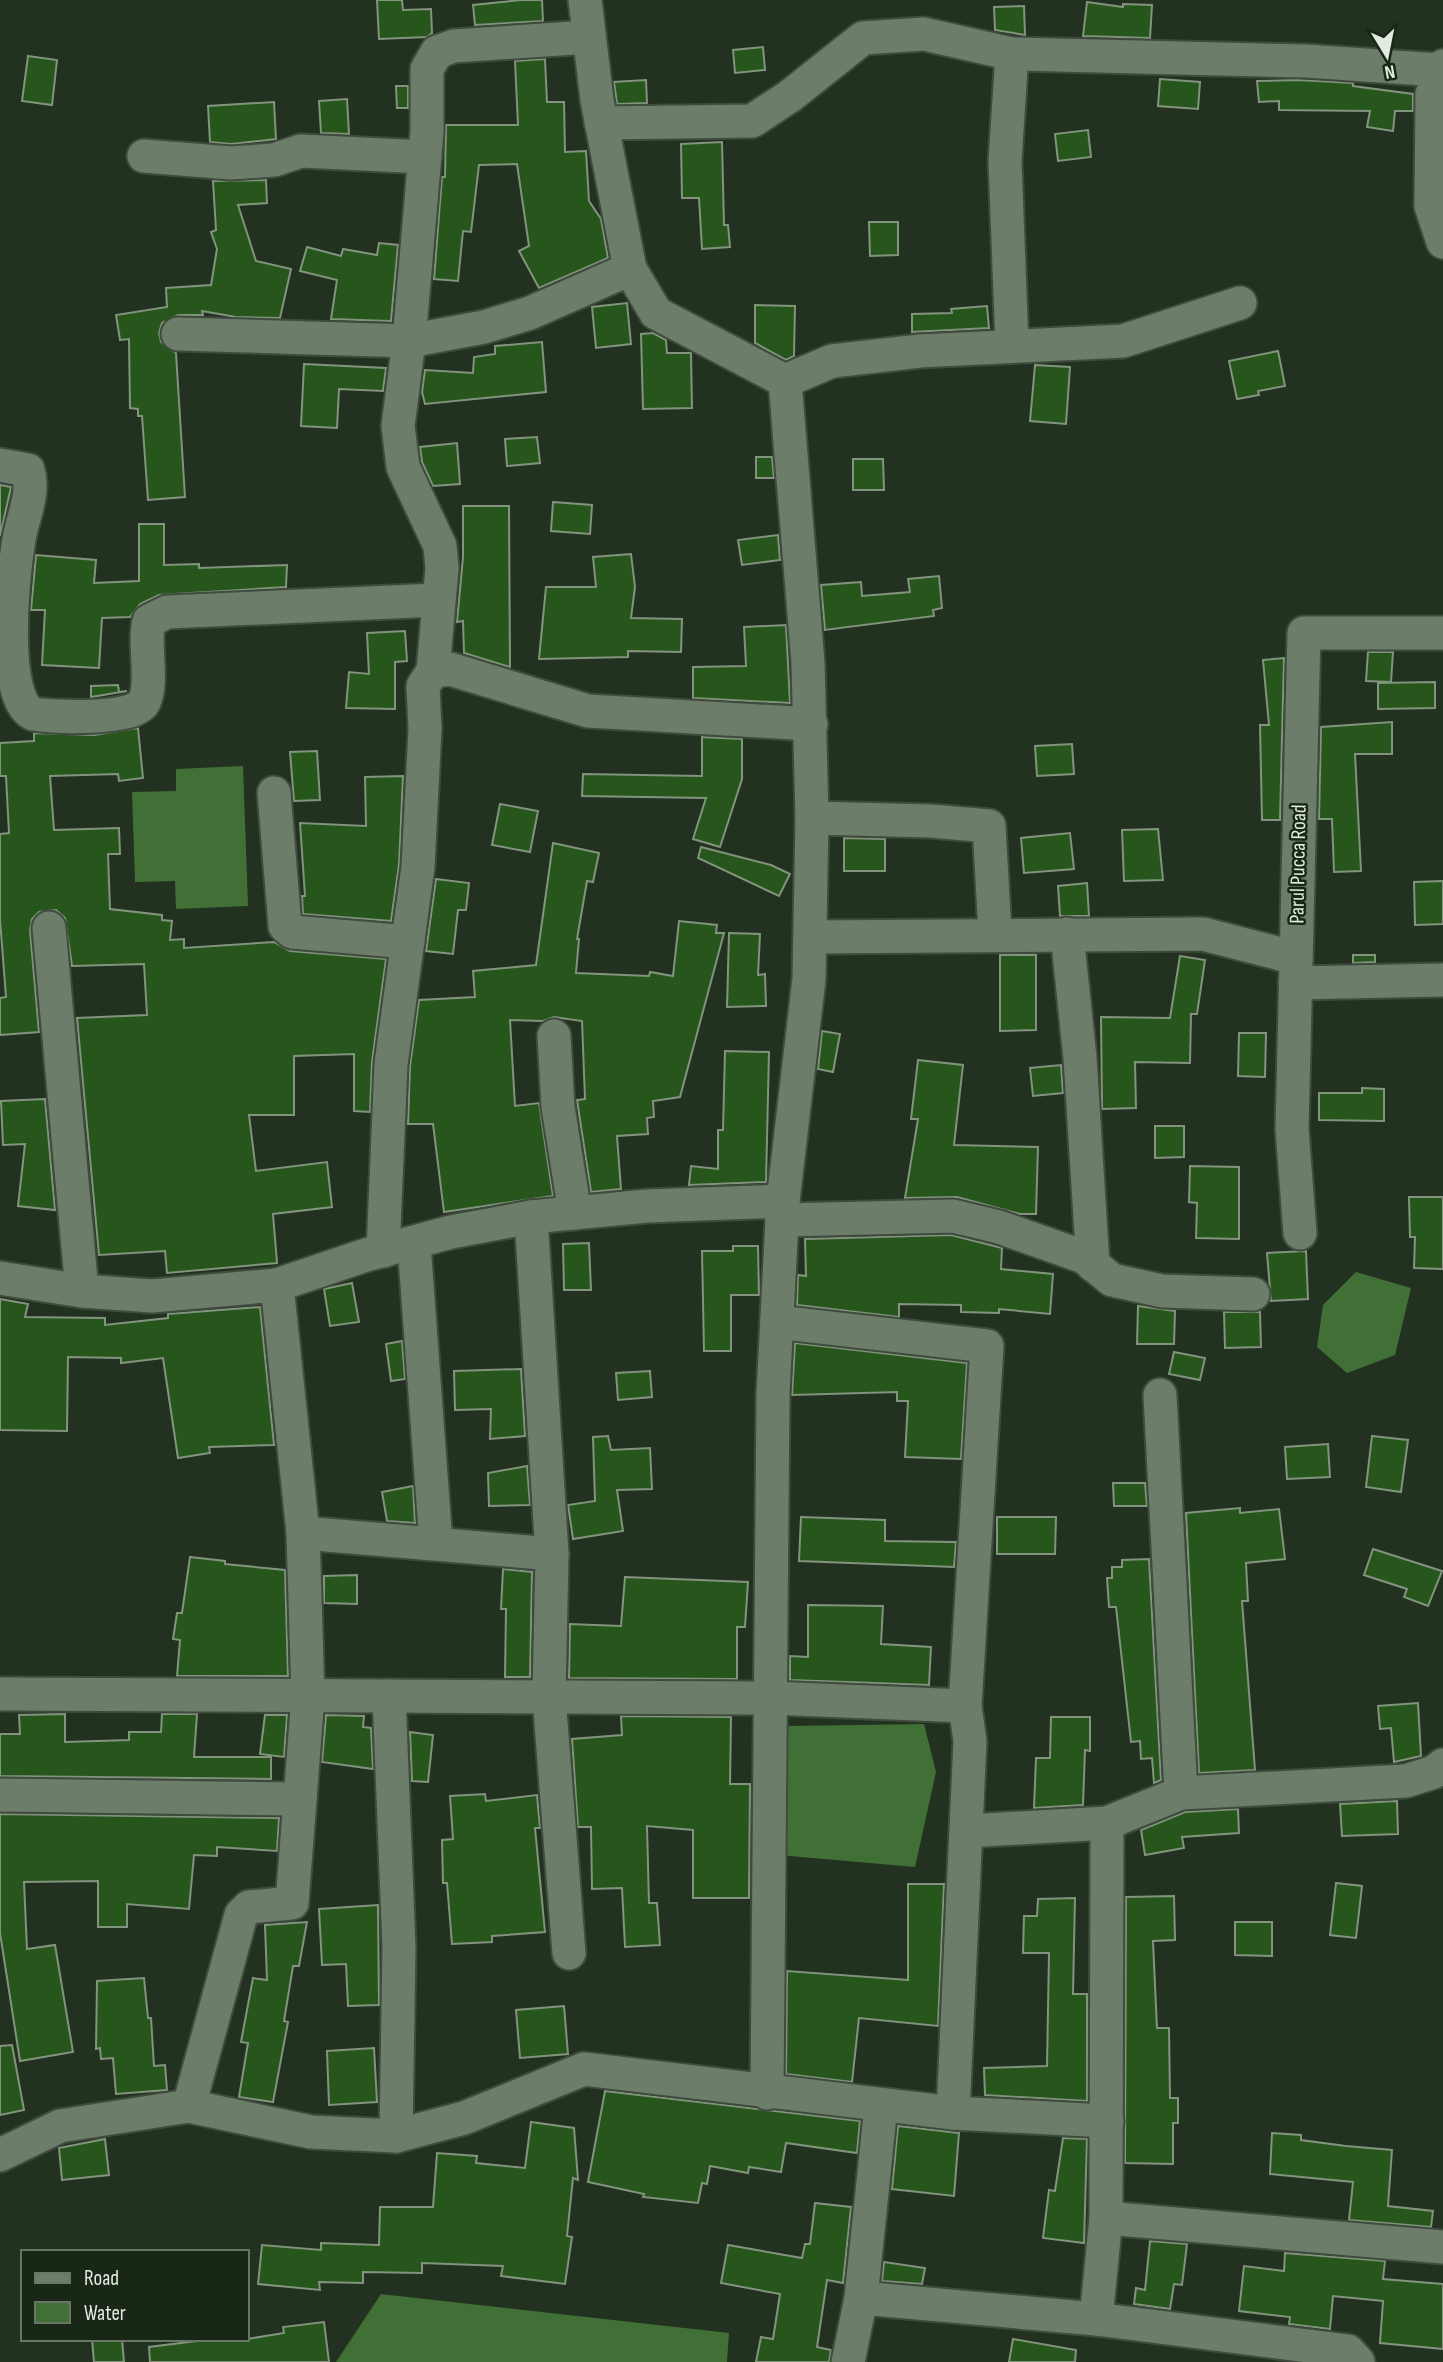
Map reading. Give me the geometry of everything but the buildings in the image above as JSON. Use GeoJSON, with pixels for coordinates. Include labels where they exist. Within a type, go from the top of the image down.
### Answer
{"type":"FeatureCollection","features":[{"type":"Feature","properties":{"kind":"street"},"geometry":{"type":"LineString","coordinates":[[585,0],[601,122],[630,269],[656,313],[785,381]]}},
{"type":"Feature","properties":{"kind":"street"},"geometry":{"type":"LineString","coordinates":[[601,122],[752,121],[790,96],[863,38],[924,34],[1012,54],[1306,61],[1441,68],[1432,94],[1431,206],[1443,242]]}},
{"type":"Feature","properties":{"kind":"street"},"geometry":{"type":"LineString","coordinates":[[436,1543],[398,1247],[391,1064],[418,867],[425,729],[423,686],[433,671],[437,600],[442,568],[440,546],[403,467],[398,426],[409,341],[425,157],[427,69],[437,52],[454,46],[589,37]]}},
{"type":"Feature","properties":{"kind":"street"},"geometry":{"type":"LineString","coordinates":[[1012,54],[1005,161],[1012,346]]}},
{"type":"Feature","properties":{"kind":"street"},"geometry":{"type":"LineString","coordinates":[[144,156],[231,163],[274,160],[301,151],[425,157]]}},
{"type":"Feature","properties":{"kind":"street"},"geometry":{"type":"LineString","coordinates":[[178,334],[409,341],[484,327],[530,313],[630,269]]}},
{"type":"Feature","properties":{"kind":"street"},"geometry":{"type":"LineString","coordinates":[[785,381],[832,361],[920,351],[1123,341],[1240,303]]}},
{"type":"Feature","properties":{"kind":"street"},"geometry":{"type":"LineString","coordinates":[[767,2093],[773,1394],[783,1211],[809,979],[812,818],[811,723],[785,381]]}},
{"type":"Feature","properties":{"kind":"street"},"geometry":{"type":"LineString","coordinates":[[0,465],[18,466],[28,470],[31,480],[19,540],[8,657],[12,686],[19,702],[23,710],[33,714],[120,715],[140,706],[144,702],[147,683],[149,621],[167,612],[437,600]]}},
{"type":"Feature","properties":{"kind":"street","name":"Parul Pucca Road"},"geometry":{"type":"LineString","coordinates":[[1300,1233],[1292,1129],[1304,633],[1443,632]]}},
{"type":"Feature","properties":{"kind":"street"},"geometry":{"type":"LineString","coordinates":[[433,671],[450,669],[588,710],[811,723]]}},
{"type":"Feature","properties":{"kind":"street"},"geometry":{"type":"LineString","coordinates":[[274,793],[285,926],[292,932],[408,942]]}},
{"type":"Feature","properties":{"kind":"street"},"geometry":{"type":"LineString","coordinates":[[812,818],[930,821],[989,826],[995,933]]}},
{"type":"Feature","properties":{"kind":"street"},"geometry":{"type":"LineString","coordinates":[[49,928],[82,1291]]}},
{"type":"Feature","properties":{"kind":"street"},"geometry":{"type":"LineString","coordinates":[[1067,934],[1080,1058],[1093,1265]]}},
{"type":"Feature","properties":{"kind":"street"},"geometry":{"type":"LineString","coordinates":[[810,936],[1203,934],[1296,970],[1443,981]]}},
{"type":"Feature","properties":{"kind":"street"},"geometry":{"type":"LineString","coordinates":[[554,1036],[558,1107],[575,1213]]}},
{"type":"Feature","properties":{"kind":"street"},"geometry":{"type":"LineString","coordinates":[[0,1278],[82,1291],[152,1296],[277,1285],[451,1232],[531,1217],[647,1206],[953,1216],[999,1227],[1084,1257],[1112,1280],[1162,1291],[1253,1294]]}},
{"type":"Feature","properties":{"kind":"street"},"geometry":{"type":"LineString","coordinates":[[531,1217],[552,1554],[549,1697],[569,1953]]}},
{"type":"Feature","properties":{"kind":"street"},"geometry":{"type":"LineString","coordinates":[[189,2106],[241,1915],[249,1907],[292,1903],[308,1696],[303,1533],[277,1285]]}},
{"type":"Feature","properties":{"kind":"street"},"geometry":{"type":"LineString","coordinates":[[777,1322],[987,1346],[965,1706],[970,1741],[953,2113]]}},
{"type":"Feature","properties":{"kind":"street"},"geometry":{"type":"LineString","coordinates":[[1160,1395],[1181,1793]]}},
{"type":"Feature","properties":{"kind":"street"},"geometry":{"type":"LineString","coordinates":[[303,1533],[552,1554]]}},
{"type":"Feature","properties":{"kind":"street"},"geometry":{"type":"LineString","coordinates":[[0,1694],[771,1698],[965,1706]]}},
{"type":"Feature","properties":{"kind":"street"},"geometry":{"type":"LineString","coordinates":[[389,1696],[399,1947],[396,2136]]}},
{"type":"Feature","properties":{"kind":"street"},"geometry":{"type":"LineString","coordinates":[[967,1831],[1107,1823],[1181,1793],[1406,1782],[1434,1772],[1443,1765]]}},
{"type":"Feature","properties":{"kind":"street"},"geometry":{"type":"LineString","coordinates":[[0,1795],[300,1799]]}},
{"type":"Feature","properties":{"kind":"street"},"geometry":{"type":"LineString","coordinates":[[1096,2319],[1106,2218],[1107,1823]]}},
{"type":"Feature","properties":{"kind":"street"},"geometry":{"type":"LineString","coordinates":[[0,2155],[60,2126],[189,2106],[311,2132],[396,2136],[464,2118],[584,2069],[881,2106],[953,2113],[1107,2121]]}},
{"type":"Feature","properties":{"kind":"street"},"geometry":{"type":"LineString","coordinates":[[848,2362],[861,2298],[881,2106]]}},
{"type":"Feature","properties":{"kind":"street"},"geometry":{"type":"LineString","coordinates":[[1106,2218],[1443,2247]]}},
{"type":"Feature","properties":{"kind":"street"},"geometry":{"type":"LineString","coordinates":[[861,2298],[1096,2319],[1348,2351],[1358,2362]]}},
{"type":"Feature","properties":{"kind":"water"},"geometry":{"type":"Polygon","coordinates":[[[243,766],[248,906],[176,909],[175,881],[135,882],[132,792],[176,791],[176,769],[243,766]]]}},
{"type":"Feature","properties":{"kind":"water"},"geometry":{"type":"Polygon","coordinates":[[[1356,1272],[1411,1288],[1395,1355],[1347,1373],[1317,1347],[1323,1305],[1356,1272]]]}},
{"type":"Feature","properties":{"kind":"water"},"geometry":{"type":"Polygon","coordinates":[[[924,1724],[936,1772],[915,1867],[778,1855],[787,1726],[924,1724]]]}},
{"type":"Feature","properties":{"kind":"water"},"geometry":{"type":"Polygon","coordinates":[[[381,2294],[729,2333],[727,2362],[336,2362],[381,2294]]]}}]}
